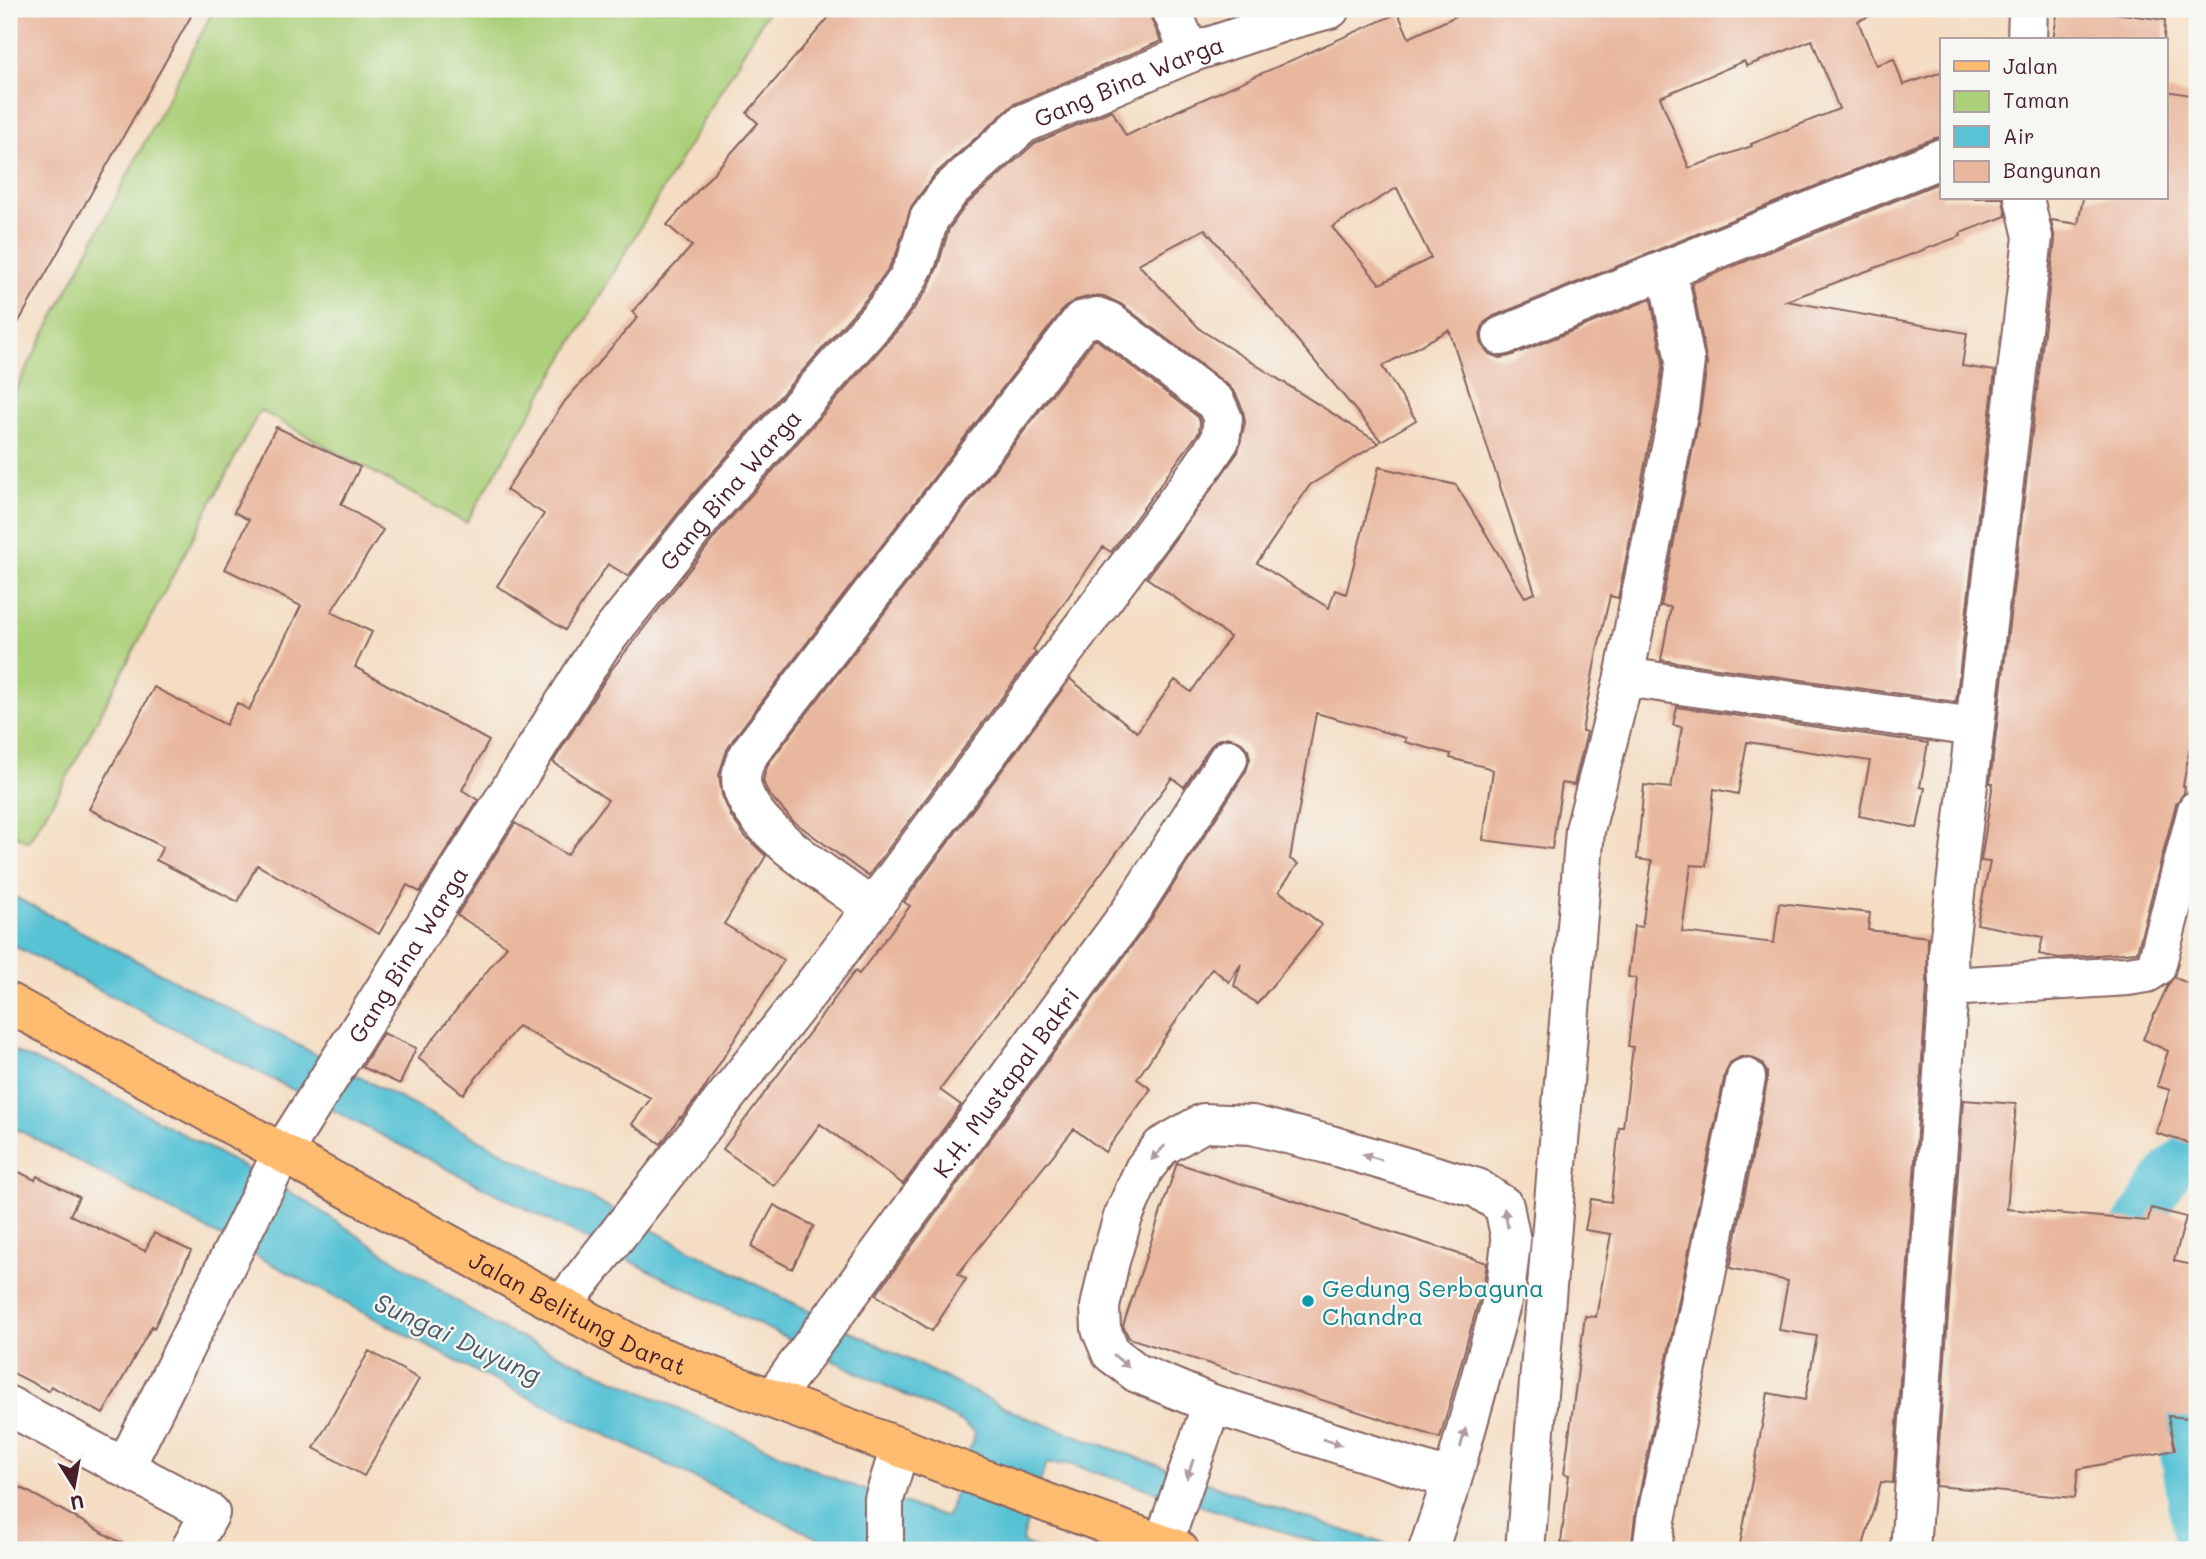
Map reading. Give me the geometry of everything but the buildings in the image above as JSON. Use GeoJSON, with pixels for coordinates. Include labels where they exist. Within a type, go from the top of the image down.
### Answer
{"type":"FeatureCollection","features":[{"type":"Feature","properties":{"kind":"main road","name":"Jalan Belitung Darat"},"geometry":{"type":"LineString","coordinates":[[9,1003],[640,1349],[1173,1549]]}},
{"type":"Feature","properties":{"kind":"street"},"geometry":{"type":"LineString","coordinates":[[1171,9],[1190,53]]}},
{"type":"Feature","properties":{"kind":"street","name":"Gang Bina Warga"},"geometry":{"type":"LineString","coordinates":[[125,1467],[282,1153],[599,648],[705,514],[885,311],[907,280],[929,219],[950,190],[1023,124],[1190,53],[1289,19],[1330,9]]}},
{"type":"Feature","properties":{"kind":"street"},"geometry":{"type":"LineString","coordinates":[[2027,38],[2028,9]]}},
{"type":"Feature","properties":{"kind":"street"},"geometry":{"type":"LineString","coordinates":[[1502,336],[1940,159]]}},
{"type":"Feature","properties":{"kind":"street"},"geometry":{"type":"LineString","coordinates":[[1910,1550],[1949,987],[1948,953],[2033,237],[2024,200]]}},
{"type":"Feature","properties":{"kind":"street"},"geometry":{"type":"LineString","coordinates":[[1525,1550],[1585,830],[1625,677],[1679,409],[1685,361],[1667,270]]}},
{"type":"Feature","properties":{"kind":"street"},"geometry":{"type":"LineString","coordinates":[[562,1305],[813,987],[872,908],[1220,440],[1223,419],[1216,403],[1108,321],[1097,317],[1081,321],[751,751],[742,767],[741,784],[745,799],[759,819],[778,838],[872,908]]}},
{"type":"Feature","properties":{"kind":"street"},"geometry":{"type":"LineString","coordinates":[[1625,677],[1974,727]]}},
{"type":"Feature","properties":{"kind":"street","name":"K.H. Mustapal Bakri"},"geometry":{"type":"LineString","coordinates":[[773,1398],[1130,912],[1228,759]]}},
{"type":"Feature","properties":{"kind":"street"},"geometry":{"type":"LineString","coordinates":[[1949,987],[2129,976],[2156,967],[2197,810]]}},
{"type":"Feature","properties":{"kind":"street"},"geometry":{"type":"LineString","coordinates":[[1652,1550],[1746,1078]]}},
{"type":"Feature","properties":{"kind":"street"},"geometry":{"type":"LineString","coordinates":[[1428,1550],[1452,1480],[1506,1286],[1511,1241],[1504,1206],[1477,1188],[1252,1125],[1203,1123],[1161,1147],[1144,1169],[1123,1217],[1110,1261],[1100,1307],[1101,1329],[1111,1353],[1137,1373],[1212,1404],[1452,1480]]}},
{"type":"Feature","properties":{"kind":"street"},"geometry":{"type":"LineString","coordinates":[[1173,1549],[1212,1404]]}},
{"type":"Feature","properties":{"kind":"street"},"geometry":{"type":"LineString","coordinates":[[9,1406],[210,1513],[190,1550]]}},
{"type":"Feature","properties":{"kind":"street"},"geometry":{"type":"LineString","coordinates":[[884,1550],[884,1499],[913,1452]]}},
{"type":"Feature","properties":{"kind":"green space"},"geometry":{"type":"Polygon","coordinates":[[[214,9],[769,9],[466,523],[260,410],[63,785],[28,842],[9,832],[9,403],[214,9]]]}},
{"type":"Feature","properties":{"kind":"water","name":"Sungai Duyung"},"geometry":{"type":"Polygon","coordinates":[[[9,894],[771,1292],[1022,1416],[1403,1550],[1341,1550],[1069,1464],[1046,1464],[1022,1538],[1024,1544],[1040,1550],[842,1550],[471,1369],[9,1125],[9,1049],[100,1089],[304,1200],[493,1325],[842,1482],[944,1517],[948,1515],[975,1433],[960,1421],[601,1246],[9,943],[9,894]]]}},
{"type":"Feature","properties":{"kind":"waterway"},"geometry":{"type":"LineString","coordinates":[[2121,1275],[2129,1234],[2173,1168],[2197,1149]]}},
{"type":"Feature","properties":{"kind":"waterway"},"geometry":{"type":"LineString","coordinates":[[2155,1360],[2177,1430],[2197,1550]]}},
{"type":"Feature","properties":{"kind":"place","name":"Gedung Serbaguna Chandra"},"geometry":{"type":"Point","coordinates":[1308,1301]}}]}
